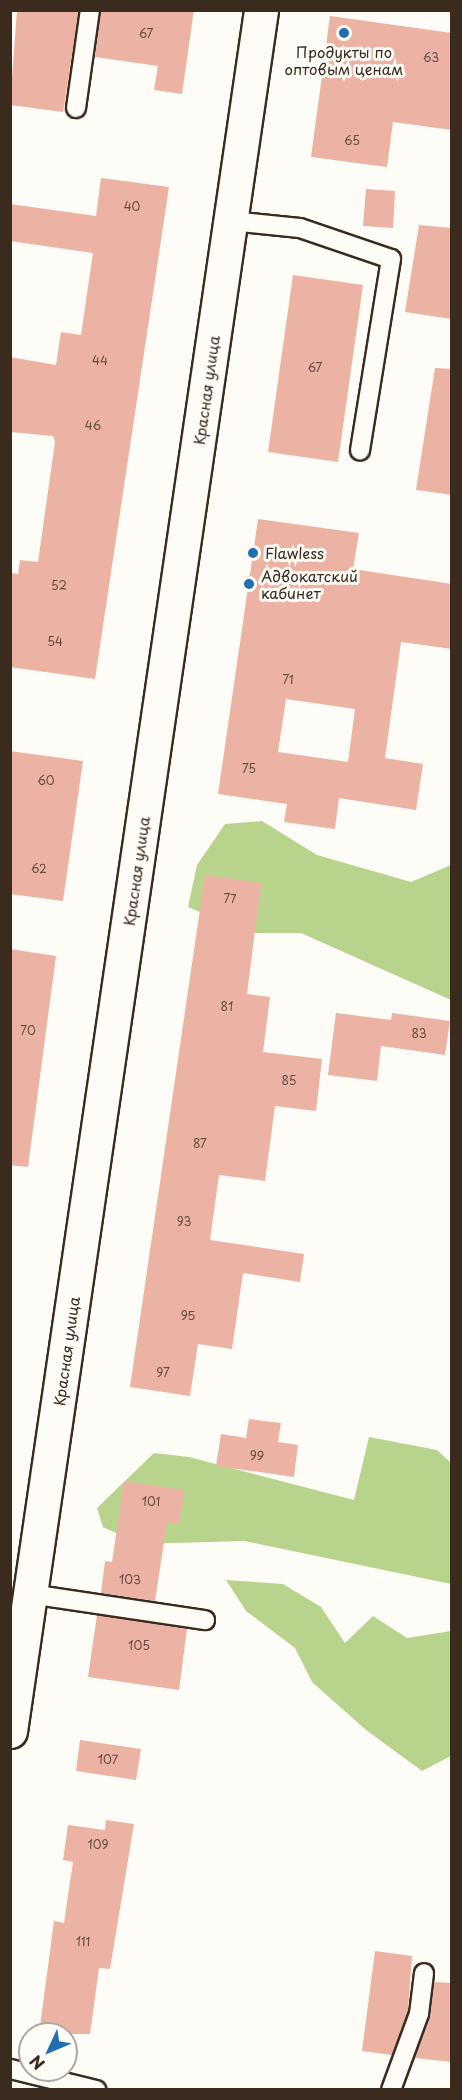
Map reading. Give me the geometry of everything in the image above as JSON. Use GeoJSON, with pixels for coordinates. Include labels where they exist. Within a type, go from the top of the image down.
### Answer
{"type":"FeatureCollection","features":[{"type":"Feature","properties":{"kind":"street","name":"Красная улица"},"geometry":{"type":"LineString","coordinates":[[10,1731],[261,10]]}},
{"type":"Feature","properties":{"kind":"lane"},"geometry":{"type":"LineString","coordinates":[[76,108],[90,10]]}},
{"type":"Feature","properties":{"kind":"lane"},"geometry":{"type":"LineString","coordinates":[[231,221],[300,228],[390,260],[360,451]]}},
{"type":"Feature","properties":{"kind":"lane"},"geometry":{"type":"LineString","coordinates":[[30,1594],[206,1620]]}},
{"type":"Feature","properties":{"kind":"lane"},"geometry":{"type":"LineString","coordinates":[[391,2090],[416,2025],[424,1973]]}},
{"type":"Feature","properties":{"kind":"lane"},"geometry":{"type":"LineString","coordinates":[[10,2069],[96,2090]]}},
{"type":"Feature","properties":{"kind":"green space"},"geometry":{"type":"Polygon","coordinates":[[[262,821],[317,855],[411,882],[451,865],[451,1000],[301,933],[249,933],[188,907],[197,865],[225,824],[262,821]]]}},
{"type":"Feature","properties":{"kind":"green space"},"geometry":{"type":"Polygon","coordinates":[[[369,1437],[437,1450],[451,1463],[451,1584],[244,1541],[139,1544],[103,1527],[97,1508],[154,1453],[189,1457],[354,1500],[369,1437]]]}},
{"type":"Feature","properties":{"kind":"green space"},"geometry":{"type":"Polygon","coordinates":[[[226,1580],[283,1584],[321,1607],[345,1643],[373,1616],[407,1638],[451,1631],[451,1756],[422,1771],[366,1730],[312,1682],[295,1648],[246,1611],[226,1580]]]}},
{"type":"Feature","properties":{"kind":"building"},"geometry":{"type":"Polygon","coordinates":[[[17,10],[79,10],[63,112],[10,105],[17,10]]]}},
{"type":"Feature","properties":{"kind":"building"},"geometry":{"type":"Polygon","coordinates":[[[101,10],[194,10],[182,94],[154,90],[158,66],[95,57],[101,10]]]}},
{"type":"Feature","properties":{"kind":"building"},"geometry":{"type":"Polygon","coordinates":[[[330,16],[452,33],[452,130],[393,122],[387,167],[311,157],[330,16]]]}},
{"type":"Feature","properties":{"kind":"building"},"geometry":{"type":"Polygon","coordinates":[[[101,178],[169,187],[95,679],[10,667],[10,573],[18,574],[20,560],[38,562],[55,442],[53,436],[10,432],[10,357],[56,365],[61,332],[81,335],[93,253],[10,241],[10,204],[96,216],[101,178]]]}},
{"type":"Feature","properties":{"kind":"building"},"geometry":{"type":"Polygon","coordinates":[[[366,189],[395,191],[393,228],[363,226],[366,189]]]}},
{"type":"Feature","properties":{"kind":"building"},"geometry":{"type":"Polygon","coordinates":[[[419,225],[452,228],[452,319],[405,312],[419,225]]]}},
{"type":"Feature","properties":{"kind":"building"},"geometry":{"type":"Polygon","coordinates":[[[293,275],[363,285],[338,462],[268,452],[293,275]]]}},
{"type":"Feature","properties":{"kind":"building"},"geometry":{"type":"Polygon","coordinates":[[[435,368],[452,369],[452,495],[416,490],[435,368]]]}},
{"type":"Feature","properties":{"kind":"building"},"geometry":{"type":"Polygon","coordinates":[[[258,519],[359,533],[353,569],[452,584],[452,649],[401,642],[385,758],[423,764],[416,810],[339,798],[335,829],[284,822],[287,804],[218,794],[258,519]],[[286,699],[278,752],[348,762],[355,709],[286,699]]]}},
{"type":"Feature","properties":{"kind":"building"},"geometry":{"type":"Polygon","coordinates":[[[10,751],[83,761],[63,901],[10,894],[10,751]]]}},
{"type":"Feature","properties":{"kind":"building"},"geometry":{"type":"Polygon","coordinates":[[[205,875],[261,883],[247,994],[270,997],[263,1052],[322,1059],[316,1111],[275,1106],[265,1181],[219,1175],[210,1240],[304,1254],[300,1282],[243,1273],[232,1349],[198,1344],[190,1396],[130,1387],[205,875]]]}},
{"type":"Feature","properties":{"kind":"building"},"geometry":{"type":"Polygon","coordinates":[[[10,949],[56,956],[28,1167],[10,1165],[10,949]]]}},
{"type":"Feature","properties":{"kind":"building"},"geometry":{"type":"Polygon","coordinates":[[[336,1013],[391,1020],[392,1013],[450,1021],[445,1055],[381,1046],[377,1081],[328,1075],[336,1013]]]}},
{"type":"Feature","properties":{"kind":"building"},"geometry":{"type":"Polygon","coordinates":[[[249,1419],[281,1423],[278,1442],[298,1445],[294,1477],[216,1466],[221,1434],[246,1438],[249,1419]]]}},
{"type":"Feature","properties":{"kind":"building"},"geometry":{"type":"Polygon","coordinates":[[[124,1481],[184,1490],[179,1524],[167,1522],[155,1601],[101,1593],[105,1561],[112,1562],[124,1481]]]}},
{"type":"Feature","properties":{"kind":"building"},"geometry":{"type":"Polygon","coordinates":[[[97,1615],[187,1629],[179,1690],[88,1677],[97,1615]]]}},
{"type":"Feature","properties":{"kind":"building"},"geometry":{"type":"Polygon","coordinates":[[[80,1740],[141,1749],[136,1780],[76,1771],[80,1740]]]}},
{"type":"Feature","properties":{"kind":"building"},"geometry":{"type":"Polygon","coordinates":[[[106,1820],[134,1824],[110,1969],[99,1968],[90,2034],[78,2034],[78,2022],[41,2022],[54,1921],[64,1923],[73,1862],[63,1860],[68,1825],[105,1830],[106,1820]]]}},
{"type":"Feature","properties":{"kind":"building"},"geometry":{"type":"Polygon","coordinates":[[[375,1951],[412,1956],[408,2011],[392,2055],[362,2051],[375,1951]]]}},
{"type":"Feature","properties":{"kind":"building"},"geometry":{"type":"Polygon","coordinates":[[[434,1982],[452,1983],[452,2062],[415,2058],[430,2018],[434,1982]]]}},
{"type":"Feature","properties":{"kind":"place","name":"Продукты по оптовым ценам"},"geometry":{"type":"Point","coordinates":[344,33]}},
{"type":"Feature","properties":{"kind":"place","name":"Flawless"},"geometry":{"type":"Point","coordinates":[253,553]}},
{"type":"Feature","properties":{"kind":"place","name":"Адвокатский кабинет"},"geometry":{"type":"Point","coordinates":[249,584]}}]}
